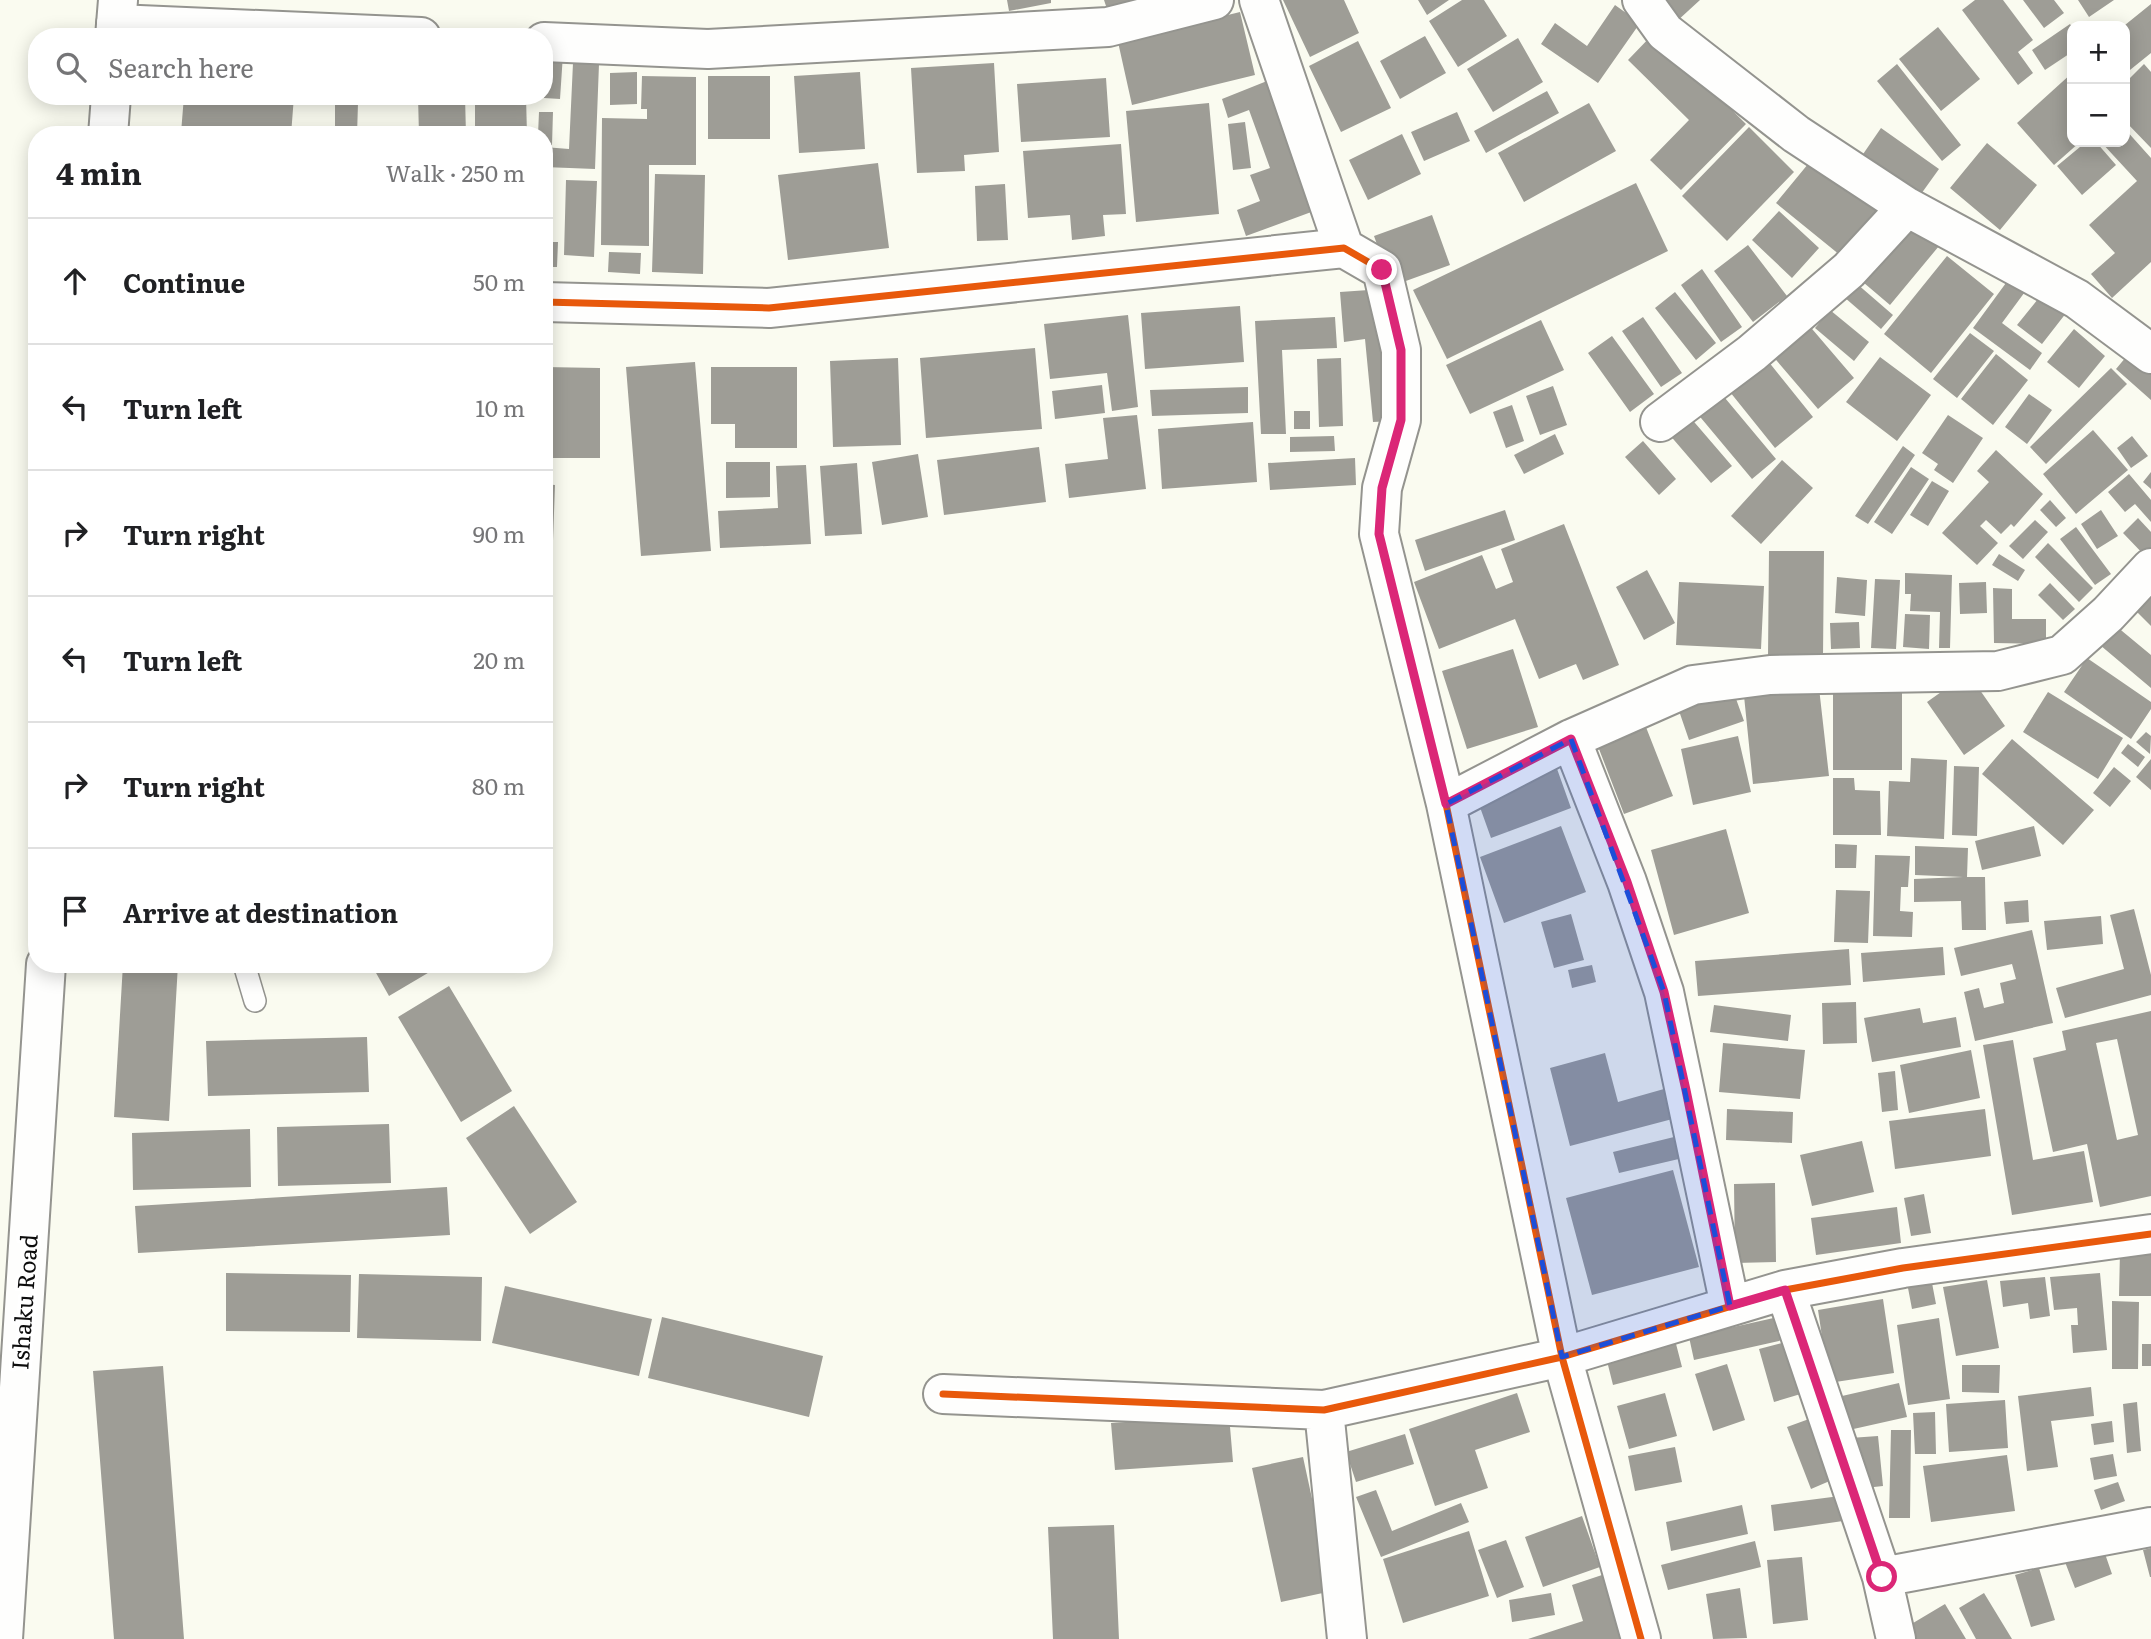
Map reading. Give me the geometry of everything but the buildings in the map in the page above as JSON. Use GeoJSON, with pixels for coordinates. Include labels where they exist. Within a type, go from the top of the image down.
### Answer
{"type":"FeatureCollection","features":[{"type":"Feature","properties":{"kind":"street"},"geometry":{"type":"LineString","coordinates":[[553,42],[708,49],[1108,27],[1214,0]]}},
{"type":"Feature","properties":{"kind":"street"},"geometry":{"type":"LineString","coordinates":[[1259,0],[1344,248]]}},
{"type":"Feature","properties":{"kind":"street"},"geometry":{"type":"LineString","coordinates":[[1642,0],[1665,32],[1796,134],[1907,207],[2077,299],[2151,354]]}},
{"type":"Feature","properties":{"kind":"street"},"geometry":{"type":"LineString","coordinates":[[117,20],[260,28]]}},
{"type":"Feature","properties":{"kind":"street"},"geometry":{"type":"LineString","coordinates":[[109,126],[110,105]]}},
{"type":"Feature","properties":{"kind":"street"},"geometry":{"type":"LineString","coordinates":[[1660,422],[1752,353],[1849,270],[1907,207]]}},
{"type":"Feature","properties":{"kind":"street"},"geometry":{"type":"LineString","coordinates":[[553,302],[769,309],[1344,248],[1382,270],[1401,350],[1401,420],[1382,488],[1379,534],[1446,804],[1562,1357],[1641,1639]]}},
{"type":"Feature","properties":{"kind":"street"},"geometry":{"type":"LineString","coordinates":[[1446,804],[1571,739],[1693,685],[1770,675],[1998,671],[2062,655],[2108,614],[2151,568]]}},
{"type":"Feature","properties":{"kind":"street"},"geometry":{"type":"LineString","coordinates":[[1571,739],[1627,882],[1664,992],[1730,1306]]}},
{"type":"Feature","properties":{"kind":"street","name":"Ishaku Road"},"geometry":{"type":"LineString","coordinates":[[3,1639],[45,973]]}},
{"type":"Feature","properties":{"kind":"street"},"geometry":{"type":"LineString","coordinates":[[943,1394],[1324,1410],[1562,1357],[1785,1290],[1903,1268],[2151,1234]]}},
{"type":"Feature","properties":{"kind":"street"},"geometry":{"type":"LineString","coordinates":[[1785,1290],[1882,1577],[1896,1639]]}},
{"type":"Feature","properties":{"kind":"street"},"geometry":{"type":"LineString","coordinates":[[1324,1410],[1348,1639]]}},
{"type":"Feature","properties":{"kind":"street"},"geometry":{"type":"LineString","coordinates":[[1882,1577],[2151,1527]]}},
{"type":"Feature","properties":{"kind":"lane"},"geometry":{"type":"LineString","coordinates":[[247,973],[255,1001]]}},
{"type":"Feature","properties":{"kind":"highlighted area"},"geometry":{"type":"Polygon","coordinates":[[[1571,739],[1664,992],[1730,1306],[1562,1357],[1446,804],[1571,739]]]}},
{"type":"Feature","properties":{"kind":"cycle path"},"geometry":{"type":"LineString","coordinates":[[553,302],[769,308],[1344,248],[1382,270],[1401,350],[1401,420],[1382,488],[1379,534],[1446,804],[1562,1357],[1641,1639]]}},
{"type":"Feature","properties":{"kind":"cycle path"},"geometry":{"type":"LineString","coordinates":[[943,1394],[1324,1410],[1562,1357],[1785,1290],[1903,1268],[2151,1234]]}},
{"type":"Feature","properties":{"kind":"route"},"geometry":{"type":"LineString","coordinates":[[1382,270],[1401,350],[1401,420],[1382,488],[1379,534],[1446,804],[1571,739],[1627,882],[1664,992],[1730,1306],[1785,1290],[1882,1577]]}}]}
